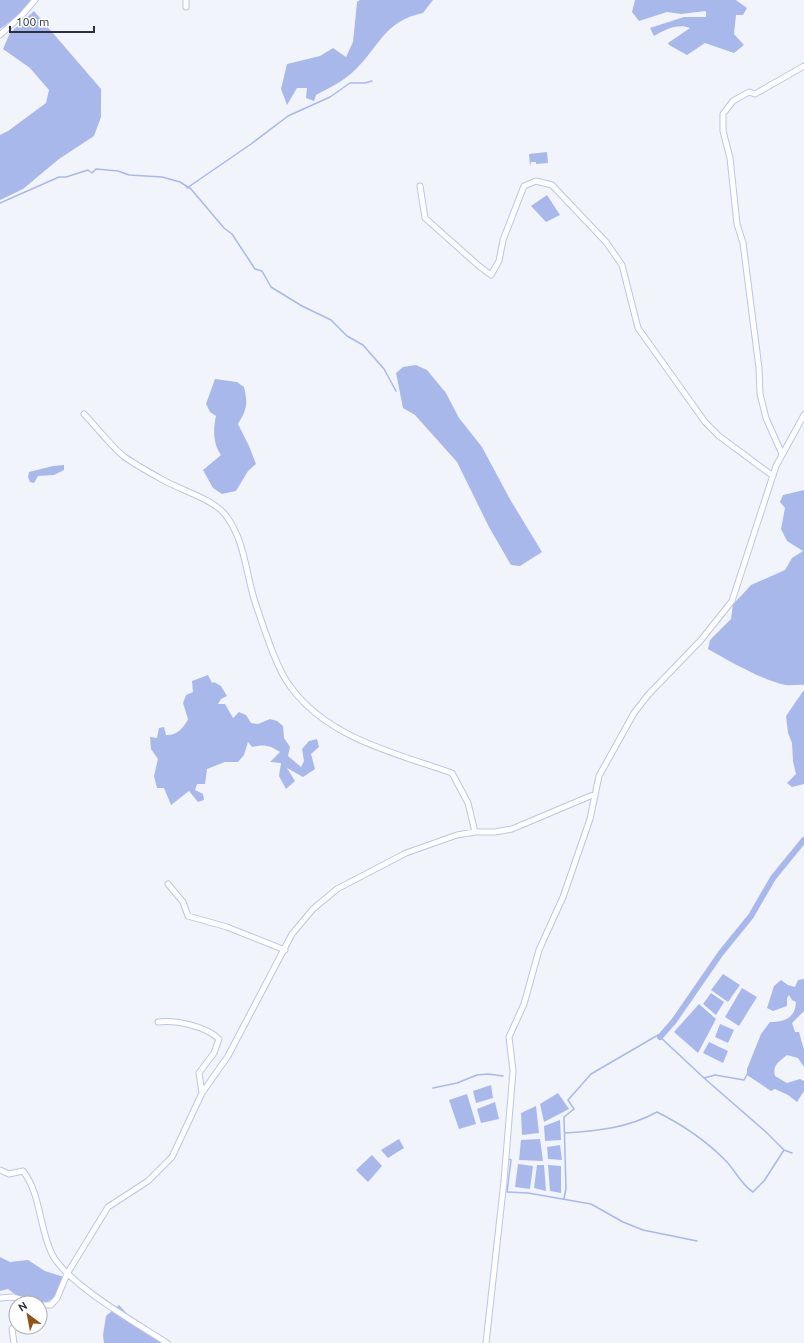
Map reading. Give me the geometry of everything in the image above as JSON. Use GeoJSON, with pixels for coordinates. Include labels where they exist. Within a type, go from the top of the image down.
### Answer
{"type":"FeatureCollection","features":[{"type":"Feature","properties":{"kind":"street"},"geometry":{"type":"LineString","coordinates":[[0,36],[35,0]]}},
{"type":"Feature","properties":{"kind":"street"},"geometry":{"type":"LineString","coordinates":[[186,0],[186,7]]}},
{"type":"Feature","properties":{"kind":"street"},"geometry":{"type":"LineString","coordinates":[[782,454],[766,418],[760,394],[759,368],[744,243],[737,224],[730,158],[723,131],[723,114],[733,101],[749,92],[755,94],[804,66]]}},
{"type":"Feature","properties":{"kind":"street"},"geometry":{"type":"LineString","coordinates":[[420,186],[424,218],[491,275],[499,261],[503,240],[524,186],[536,181],[552,185],[606,242],[622,265],[638,328],[705,422],[719,436],[773,476]]}},
{"type":"Feature","properties":{"kind":"street"},"geometry":{"type":"LineString","coordinates":[[84,414],[124,456],[165,481],[209,502],[220,509],[228,517],[244,552],[252,593],[263,626],[290,686],[317,714],[333,726],[351,736],[452,773],[468,803],[475,832]]}},
{"type":"Feature","properties":{"kind":"street"},"geometry":{"type":"LineString","coordinates":[[486,1343],[504,1180],[513,1071],[509,1036],[524,1004],[539,950],[563,897],[590,819],[599,776],[634,713],[648,695],[701,640],[732,601],[738,587],[762,504],[782,454],[804,415]]}},
{"type":"Feature","properties":{"kind":"street"},"geometry":{"type":"LineString","coordinates":[[48,1305],[50,1305],[57,1298],[67,1274],[108,1207],[148,1181],[172,1157],[202,1093],[228,1056],[285,950],[292,934],[303,920],[337,889],[406,852],[475,832],[495,832],[512,829],[595,794]]}},
{"type":"Feature","properties":{"kind":"street"},"geometry":{"type":"LineString","coordinates":[[168,884],[183,902],[188,916],[227,927],[285,950]]}},
{"type":"Feature","properties":{"kind":"street"},"geometry":{"type":"LineString","coordinates":[[158,1022],[172,1021],[212,1033],[219,1039],[214,1053],[199,1073],[202,1093]]}},
{"type":"Feature","properties":{"kind":"street"},"geometry":{"type":"LineString","coordinates":[[0,1170],[9,1174],[23,1171],[26,1175],[34,1193],[42,1229],[52,1255],[67,1274],[112,1307],[167,1343]]}},
{"type":"Feature","properties":{"kind":"shaded area"},"geometry":{"type":"Polygon","coordinates":[[[0,0],[31,1],[16,17],[0,29],[0,0]]]}},
{"type":"Feature","properties":{"kind":"shaded area"},"geometry":{"type":"Polygon","coordinates":[[[360,0],[433,0],[423,13],[399,22],[391,28],[364,61],[351,74],[316,95],[314,101],[306,98],[307,88],[297,88],[287,105],[281,89],[287,64],[320,56],[333,48],[346,57],[353,42],[357,2],[360,0]]]}},
{"type":"Feature","properties":{"kind":"shaded area"},"geometry":{"type":"Polygon","coordinates":[[[635,0],[736,0],[747,8],[743,15],[736,15],[734,34],[744,45],[734,53],[705,43],[687,55],[668,43],[690,28],[681,26],[676,27],[654,36],[650,28],[684,17],[706,17],[706,11],[681,14],[667,12],[639,21],[632,12],[635,0]]]}},
{"type":"Feature","properties":{"kind":"shaded area"},"geometry":{"type":"Polygon","coordinates":[[[34,11],[101,89],[101,117],[94,136],[59,159],[23,189],[0,200],[0,135],[8,131],[46,103],[49,90],[30,68],[3,49],[10,33],[34,11]]]}},
{"type":"Feature","properties":{"kind":"shaded area"},"geometry":{"type":"Polygon","coordinates":[[[547,152],[548,163],[536,164],[536,162],[531,162],[530,166],[529,154],[547,152]]]}},
{"type":"Feature","properties":{"kind":"shaded area"},"geometry":{"type":"Polygon","coordinates":[[[547,195],[560,215],[546,222],[531,206],[547,195]]]}},
{"type":"Feature","properties":{"kind":"shaded area"},"geometry":{"type":"Polygon","coordinates":[[[416,365],[427,370],[446,393],[459,418],[482,447],[511,501],[542,552],[520,566],[511,565],[489,527],[457,462],[415,415],[403,408],[396,373],[403,367],[416,365]]]}},
{"type":"Feature","properties":{"kind":"shaded area"},"geometry":{"type":"Polygon","coordinates":[[[215,379],[237,382],[244,387],[246,406],[238,424],[256,464],[248,471],[236,491],[222,494],[213,488],[203,470],[221,455],[216,446],[214,436],[216,416],[210,412],[206,404],[215,379]]]}},
{"type":"Feature","properties":{"kind":"shaded area"},"geometry":{"type":"Polygon","coordinates":[[[64,465],[64,470],[54,475],[38,476],[34,483],[30,482],[28,477],[29,472],[64,465]]]}},
{"type":"Feature","properties":{"kind":"shaded area"},"geometry":{"type":"Polygon","coordinates":[[[804,490],[804,685],[785,685],[755,674],[708,649],[710,640],[731,619],[733,604],[751,585],[785,570],[792,558],[803,551],[787,541],[781,529],[785,508],[780,502],[783,495],[804,490]]]}},
{"type":"Feature","properties":{"kind":"shaded area"},"geometry":{"type":"Polygon","coordinates":[[[208,675],[212,683],[214,682],[221,686],[227,696],[221,699],[218,704],[225,704],[233,718],[239,712],[246,715],[251,723],[258,724],[270,719],[277,721],[283,726],[284,738],[290,747],[288,756],[301,767],[304,761],[302,749],[309,741],[317,739],[319,747],[311,754],[315,769],[303,777],[287,768],[295,781],[286,789],[279,776],[281,763],[270,762],[280,752],[267,746],[252,747],[248,742],[244,755],[238,762],[225,762],[207,769],[205,784],[197,784],[195,790],[203,794],[204,800],[198,802],[189,791],[171,805],[164,788],[157,788],[154,776],[158,759],[151,749],[150,737],[157,738],[159,728],[164,727],[166,735],[170,735],[176,733],[182,728],[188,719],[183,703],[186,695],[193,692],[192,681],[208,675]]]}},
{"type":"Feature","properties":{"kind":"shaded area"},"geometry":{"type":"Polygon","coordinates":[[[804,690],[804,784],[792,787],[787,783],[796,774],[793,761],[792,743],[788,733],[786,716],[804,690]]]}},
{"type":"Feature","properties":{"kind":"shaded area"},"geometry":{"type":"Polygon","coordinates":[[[723,974],[740,985],[728,1002],[711,990],[723,974]]]}},
{"type":"Feature","properties":{"kind":"shaded area"},"geometry":{"type":"Polygon","coordinates":[[[804,979],[804,1011],[792,1023],[795,1032],[799,1032],[804,1050],[804,1067],[798,1058],[787,1055],[775,1066],[774,1069],[775,1076],[787,1083],[800,1079],[804,1081],[804,1091],[797,1102],[788,1095],[775,1089],[771,1091],[747,1075],[747,1069],[761,1034],[770,1022],[785,1020],[794,1012],[796,1002],[792,1000],[789,995],[787,998],[787,1006],[773,1011],[767,1008],[774,986],[781,980],[788,985],[795,987],[798,980],[804,979]]]}},
{"type":"Feature","properties":{"kind":"shaded area"},"geometry":{"type":"Polygon","coordinates":[[[742,988],[757,997],[739,1026],[725,1017],[742,988]]]}},
{"type":"Feature","properties":{"kind":"shaded area"},"geometry":{"type":"Polygon","coordinates":[[[711,993],[724,1002],[716,1015],[703,1004],[711,993]]]}},
{"type":"Feature","properties":{"kind":"shaded area"},"geometry":{"type":"Polygon","coordinates":[[[699,1004],[716,1019],[698,1053],[674,1032],[699,1004]]]}},
{"type":"Feature","properties":{"kind":"shaded area"},"geometry":{"type":"Polygon","coordinates":[[[720,1024],[734,1030],[728,1043],[715,1037],[720,1024]]]}},
{"type":"Feature","properties":{"kind":"shaded area"},"geometry":{"type":"Polygon","coordinates":[[[709,1042],[728,1051],[723,1063],[703,1053],[709,1042]]]}},
{"type":"Feature","properties":{"kind":"shaded area"},"geometry":{"type":"Polygon","coordinates":[[[491,1085],[493,1098],[476,1103],[473,1091],[491,1085]]]}},
{"type":"Feature","properties":{"kind":"shaded area"},"geometry":{"type":"Polygon","coordinates":[[[558,1093],[569,1109],[544,1122],[540,1104],[558,1093]]]}},
{"type":"Feature","properties":{"kind":"shaded area"},"geometry":{"type":"Polygon","coordinates":[[[467,1094],[476,1124],[459,1129],[449,1100],[467,1094]]]}},
{"type":"Feature","properties":{"kind":"shaded area"},"geometry":{"type":"Polygon","coordinates":[[[495,1102],[499,1119],[481,1123],[477,1109],[495,1102]]]}},
{"type":"Feature","properties":{"kind":"shaded area"},"geometry":{"type":"Polygon","coordinates":[[[536,1106],[539,1133],[522,1135],[521,1113],[536,1106]]]}},
{"type":"Feature","properties":{"kind":"shaded area"},"geometry":{"type":"Polygon","coordinates":[[[560,1120],[561,1140],[545,1141],[544,1126],[560,1120]]]}},
{"type":"Feature","properties":{"kind":"shaded area"},"geometry":{"type":"Polygon","coordinates":[[[399,1139],[404,1148],[388,1158],[381,1150],[399,1139]]]}},
{"type":"Feature","properties":{"kind":"shaded area"},"geometry":{"type":"Polygon","coordinates":[[[540,1139],[543,1161],[519,1160],[521,1140],[540,1139]]]}},
{"type":"Feature","properties":{"kind":"shaded area"},"geometry":{"type":"Polygon","coordinates":[[[560,1145],[562,1160],[548,1159],[547,1147],[560,1145]]]}},
{"type":"Feature","properties":{"kind":"shaded area"},"geometry":{"type":"Polygon","coordinates":[[[372,1155],[382,1166],[368,1182],[356,1170],[372,1155]]]}},
{"type":"Feature","properties":{"kind":"shaded area"},"geometry":{"type":"Polygon","coordinates":[[[518,1164],[533,1166],[530,1189],[515,1187],[518,1164]]]}},
{"type":"Feature","properties":{"kind":"shaded area"},"geometry":{"type":"Polygon","coordinates":[[[537,1165],[544,1165],[546,1191],[534,1188],[537,1165]]]}},
{"type":"Feature","properties":{"kind":"shaded area"},"geometry":{"type":"Polygon","coordinates":[[[548,1165],[561,1166],[561,1193],[550,1191],[548,1165]]]}},
{"type":"Feature","properties":{"kind":"shaded area"},"geometry":{"type":"Polygon","coordinates":[[[0,1257],[10,1262],[28,1260],[45,1271],[64,1277],[55,1297],[48,1301],[48,1295],[16,1295],[8,1289],[0,1291],[0,1257]]]}},
{"type":"Feature","properties":{"kind":"shaded area"},"geometry":{"type":"Polygon","coordinates":[[[119,1305],[143,1331],[164,1343],[104,1343],[103,1335],[106,1316],[119,1305]]]}},
{"type":"Feature","properties":{"kind":"waterway"},"geometry":{"type":"LineString","coordinates":[[187,188],[251,144],[288,116],[330,97],[350,83],[365,83],[372,81]]}},
{"type":"Feature","properties":{"kind":"waterway"},"geometry":{"type":"LineString","coordinates":[[0,203],[59,177],[66,177],[88,170],[92,173],[96,169],[118,171],[129,175],[162,177],[180,182],[191,189],[224,228],[232,234],[255,269],[262,271],[271,287],[302,306],[331,320],[347,336],[363,345],[384,369],[396,391]]}},
{"type":"Feature","properties":{"kind":"waterway"},"geometry":{"type":"LineString","coordinates":[[660,1037],[674,1021],[721,953],[751,916],[773,878],[804,840]]}},
{"type":"Feature","properties":{"kind":"waterway"},"geometry":{"type":"LineString","coordinates":[[564,1198],[566,1189],[564,1117],[574,1109],[568,1100],[591,1074],[658,1035],[704,1078],[715,1075],[744,1080],[748,1073]]}},
{"type":"Feature","properties":{"kind":"waterway"},"geometry":{"type":"LineString","coordinates":[[433,1088],[457,1083],[477,1075],[488,1074],[503,1076]]}},
{"type":"Feature","properties":{"kind":"waterway"},"geometry":{"type":"LineString","coordinates":[[704,1078],[766,1132],[784,1150],[792,1153]]}},
{"type":"Feature","properties":{"kind":"waterway"},"geometry":{"type":"LineString","coordinates":[[565,1133],[612,1128],[635,1122],[657,1112],[684,1127],[709,1145],[728,1163],[748,1189],[753,1192],[764,1181],[784,1150]]}},
{"type":"Feature","properties":{"kind":"waterway"},"geometry":{"type":"LineString","coordinates":[[509,1159],[511,1160],[507,1192],[528,1193],[591,1204],[623,1222],[643,1230],[697,1241]]}}]}
